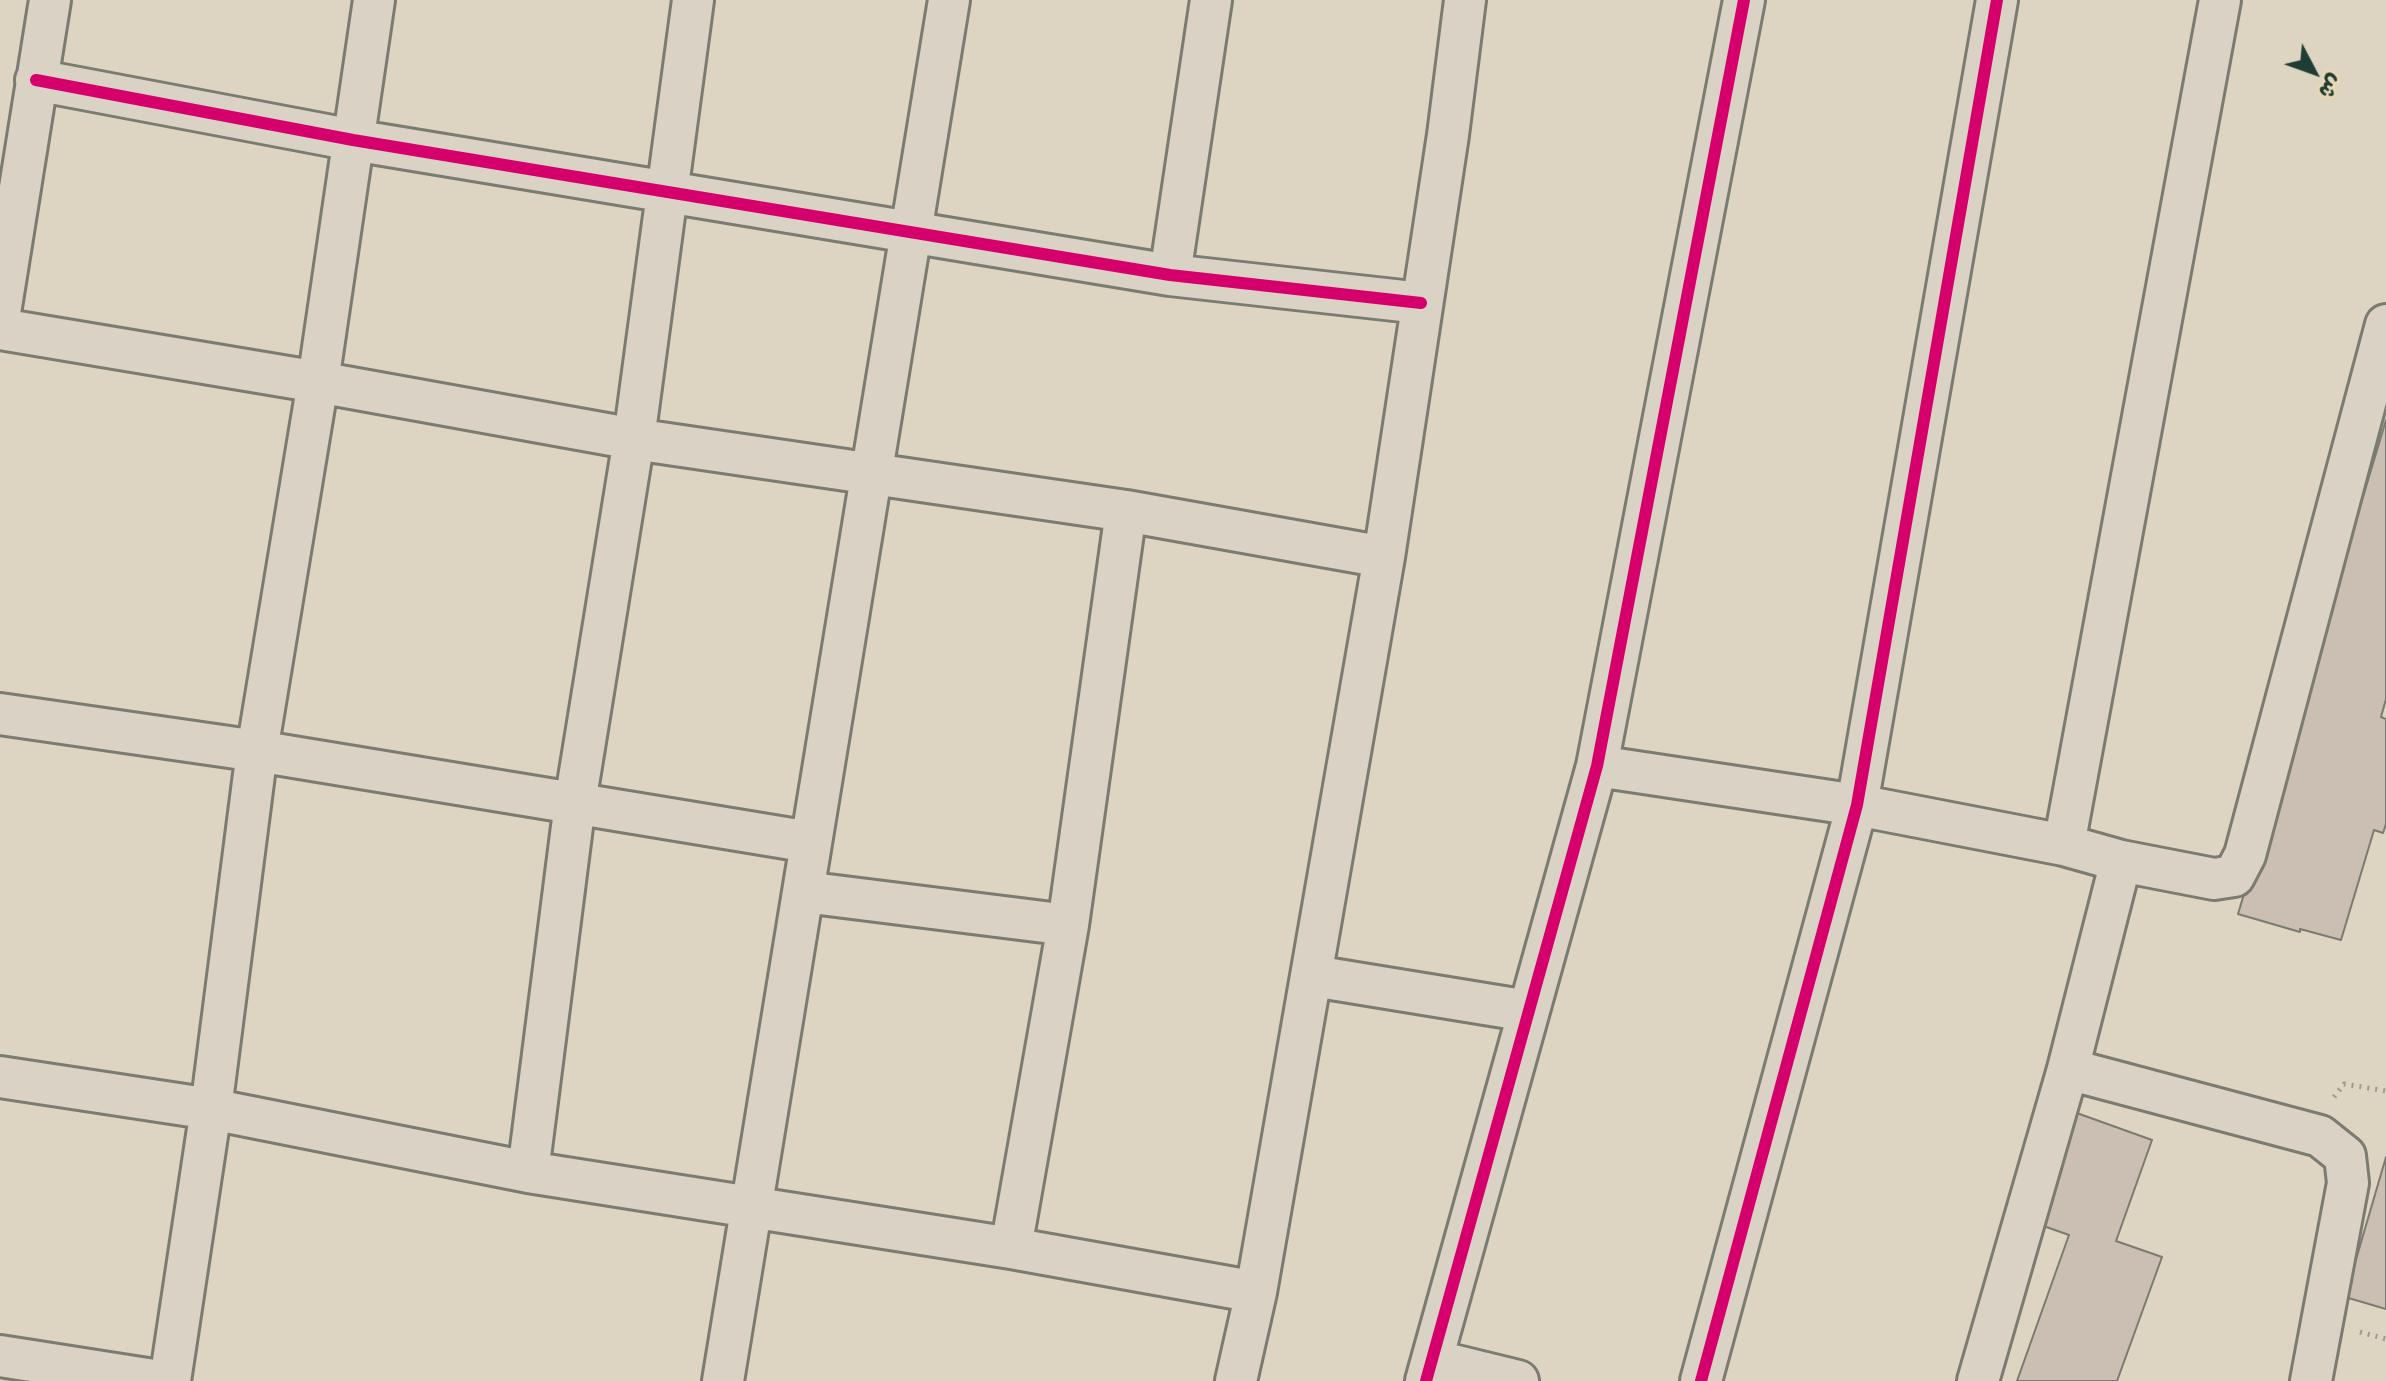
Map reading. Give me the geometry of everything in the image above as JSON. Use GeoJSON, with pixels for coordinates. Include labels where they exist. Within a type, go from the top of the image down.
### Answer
{"type":"FeatureCollection","features":[{"type":"Feature","properties":{"kind":"street"},"geometry":{"type":"LineString","coordinates":[[0,313],[50,0]]}},
{"type":"Feature","properties":{"kind":"street"},"geometry":{"type":"LineString","coordinates":[[170,1381],[211,1109],[257,751],[318,382],[374,0]]}},
{"type":"Feature","properties":{"kind":"street"},"geometry":{"type":"LineString","coordinates":[[528,1172],[575,803],[634,439],[693,0]]}},
{"type":"Feature","properties":{"kind":"street"},"geometry":{"type":"LineString","coordinates":[[723,1381],[949,0]]}},
{"type":"Feature","properties":{"kind":"street"},"geometry":{"type":"LineString","coordinates":[[1170,275],[1211,0]]}},
{"type":"Feature","properties":{"kind":"street"},"geometry":{"type":"LineString","coordinates":[[1236,1381],[1256,1292],[1313,976],[1384,557],[1465,0]]}},
{"type":"Feature","properties":{"kind":"street"},"geometry":{"type":"LineString","coordinates":[[1518,1381],[1429,1370],[1597,766],[1744,0]]}},
{"type":"Feature","properties":{"kind":"street"},"geometry":{"type":"LineString","coordinates":[[1701,1381],[1857,805],[1997,0]]}},
{"type":"Feature","properties":{"kind":"street"},"geometry":{"type":"LineString","coordinates":[[2064,845],[2220,0]]}},
{"type":"Feature","properties":{"kind":"street"},"geometry":{"type":"LineString","coordinates":[[36,80],[353,140],[1170,275],[1421,303]]}},
{"type":"Feature","properties":{"kind":"street"},"geometry":{"type":"LineString","coordinates":[[1597,766],[1857,805],[2064,845],[2121,861],[2214,879],[2234,876],[2245,855],[2386,325]]}},
{"type":"Feature","properties":{"kind":"street"},"geometry":{"type":"LineString","coordinates":[[0,329],[634,439],[1126,511],[1384,557]]}},
{"type":"Feature","properties":{"kind":"street"},"geometry":{"type":"LineString","coordinates":[[1011,1248],[1068,925],[1126,511]]}},
{"type":"Feature","properties":{"kind":"street"},"geometry":{"type":"LineString","coordinates":[[0,714],[257,751],[810,842]]}},
{"type":"Feature","properties":{"kind":"street"},"geometry":{"type":"LineString","coordinates":[[1978,1381],[2068,1069],[2121,861]]}},
{"type":"Feature","properties":{"kind":"street"},"geometry":{"type":"LineString","coordinates":[[804,892],[1068,925]]}},
{"type":"Feature","properties":{"kind":"street"},"geometry":{"type":"LineString","coordinates":[[1313,976],[1528,1011]]}},
{"type":"Feature","properties":{"kind":"street"},"geometry":{"type":"LineString","coordinates":[[2068,1069],[2320,1136],[2345,1156],[2348,1183],[2311,1381]]}},
{"type":"Feature","properties":{"kind":"street"},"geometry":{"type":"LineString","coordinates":[[0,1077],[211,1109],[528,1172],[1011,1248],[1256,1292]]}},
{"type":"Feature","properties":{"kind":"street"},"geometry":{"type":"LineString","coordinates":[[0,1356],[78,1375],[160,1381]]}},
{"type":"Feature","properties":{"kind":"building"},"geometry":{"type":"Polygon","coordinates":[[[2386,420],[2386,699],[2381,717],[2386,719],[2386,824],[2383,833],[2374,830],[2341,940],[2238,914],[2386,420]]]}},
{"type":"Feature","properties":{"kind":"building"},"geometry":{"type":"Polygon","coordinates":[[[2074,1112],[2152,1140],[2116,1241],[2162,1257],[2117,1381],[2017,1381],[2069,1235],[2035,1223],[2074,1112]]]}},
{"type":"Feature","properties":{"kind":"building"},"geometry":{"type":"Polygon","coordinates":[[[2386,1157],[2386,1309],[2345,1297],[2386,1157]]]}},
{"type":"Feature","properties":{"kind":"cycle path"},"geometry":{"type":"LineString","coordinates":[[1426,1381],[1597,766],[1744,0]]}},
{"type":"Feature","properties":{"kind":"cycle path"},"geometry":{"type":"LineString","coordinates":[[1701,1381],[1857,805],[1997,0]]}},
{"type":"Feature","properties":{"kind":"cycle path"},"geometry":{"type":"LineString","coordinates":[[36,80],[353,140],[1170,275],[1421,303]]}}]}
